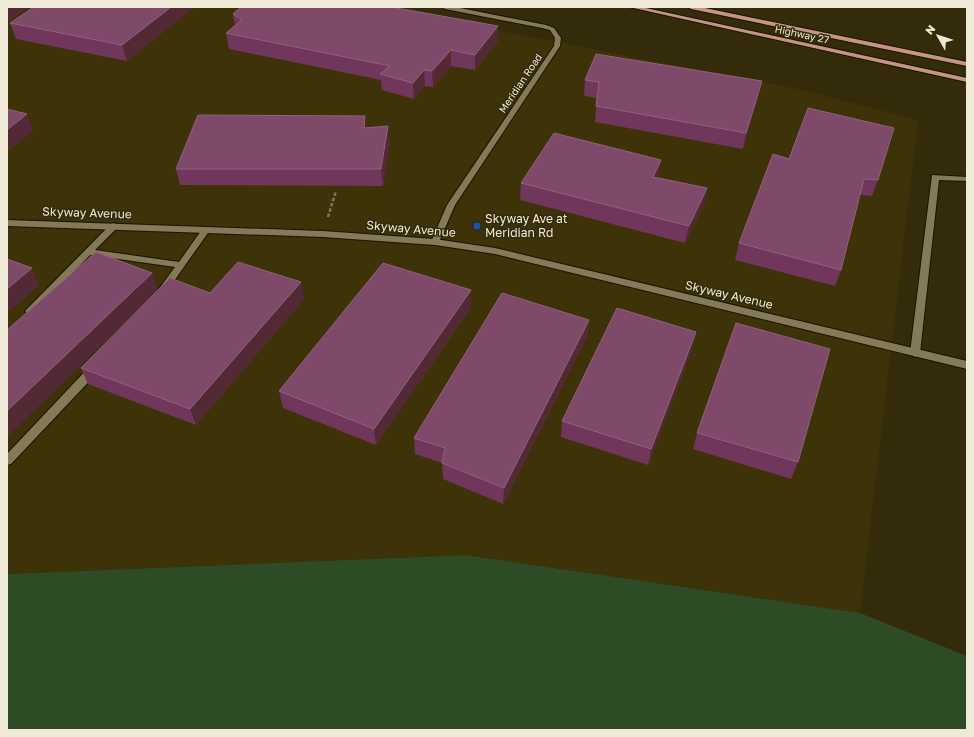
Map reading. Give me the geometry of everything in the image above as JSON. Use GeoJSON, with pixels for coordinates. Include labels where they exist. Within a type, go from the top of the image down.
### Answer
{"type":"FeatureCollection","features":[{"type":"Feature","properties":{"kind":"main road","name":"Highway 27"},"geometry":{"type":"LineString","coordinates":[[632,7],[967,80]]}},
{"type":"Feature","properties":{"kind":"main road","name":"Highway 27"},"geometry":{"type":"LineString","coordinates":[[691,7],[967,64]]}},
{"type":"Feature","properties":{"kind":"street","name":"Meridian Road"},"geometry":{"type":"LineString","coordinates":[[435,242],[451,205],[557,46],[558,38],[552,29],[544,26],[445,7]]}},
{"type":"Feature","properties":{"kind":"street"},"geometry":{"type":"LineString","coordinates":[[916,353],[935,177],[967,179]]}},
{"type":"Feature","properties":{"kind":"street","name":"Skyway Avenue"},"geometry":{"type":"LineString","coordinates":[[7,223],[323,234],[435,242],[495,251],[967,365]]}},
{"type":"Feature","properties":{"kind":"street"},"geometry":{"type":"LineString","coordinates":[[22,318],[114,226]]}},
{"type":"Feature","properties":{"kind":"street"},"geometry":{"type":"LineString","coordinates":[[160,296],[206,230]]}},
{"type":"Feature","properties":{"kind":"street"},"geometry":{"type":"LineString","coordinates":[[88,252],[182,264]]}},
{"type":"Feature","properties":{"kind":"street"},"geometry":{"type":"LineString","coordinates":[[7,461],[102,360]]}},
{"type":"Feature","properties":{"kind":"path"},"geometry":{"type":"LineString","coordinates":[[323,234],[336,191]]}},
{"type":"Feature","properties":{"kind":"shaded area"},"geometry":{"type":"Polygon","coordinates":[[[7,7],[377,7],[803,90],[918,120],[860,613],[466,555],[7,574],[7,7]]]}},
{"type":"Feature","properties":{"kind":"green space"},"geometry":{"type":"Polygon","coordinates":[[[466,555],[860,613],[967,656],[967,730],[7,730],[7,574],[466,555]]]}},
{"type":"Feature","properties":{"kind":"building"},"geometry":{"type":"Polygon","coordinates":[[[34,7],[171,7],[122,45],[10,23],[34,7]]]}},
{"type":"Feature","properties":{"kind":"building"},"geometry":{"type":"Polygon","coordinates":[[[241,7],[391,7],[498,26],[475,55],[451,50],[432,71],[424,70],[413,83],[380,74],[390,66],[226,33],[242,20],[233,14],[241,7]]]}},
{"type":"Feature","properties":{"kind":"building"},"geometry":{"type":"Polygon","coordinates":[[[596,54],[762,81],[746,133],[596,106],[599,82],[585,80],[596,54]]]}},
{"type":"Feature","properties":{"kind":"building"},"geometry":{"type":"Polygon","coordinates":[[[808,108],[894,128],[878,180],[864,179],[841,270],[739,243],[773,154],[789,159],[808,108]]]}},
{"type":"Feature","properties":{"kind":"building"},"geometry":{"type":"Polygon","coordinates":[[[7,109],[27,114],[7,130],[7,109]]]}},
{"type":"Feature","properties":{"kind":"building"},"geometry":{"type":"Polygon","coordinates":[[[198,115],[365,116],[364,128],[388,126],[381,169],[176,169],[198,115]]]}},
{"type":"Feature","properties":{"kind":"building"},"geometry":{"type":"Polygon","coordinates":[[[554,133],[661,160],[653,177],[707,188],[689,226],[521,183],[554,133]]]}},
{"type":"Feature","properties":{"kind":"building"},"geometry":{"type":"Polygon","coordinates":[[[96,252],[152,273],[7,411],[7,330],[96,252]]]}},
{"type":"Feature","properties":{"kind":"building"},"geometry":{"type":"Polygon","coordinates":[[[7,259],[32,268],[7,289],[7,259]]]}},
{"type":"Feature","properties":{"kind":"building"},"geometry":{"type":"Polygon","coordinates":[[[238,262],[301,282],[190,409],[81,368],[170,278],[210,293],[238,262]]]}},
{"type":"Feature","properties":{"kind":"building"},"geometry":{"type":"Polygon","coordinates":[[[383,263],[471,290],[374,429],[279,391],[383,263]]]}},
{"type":"Feature","properties":{"kind":"building"},"geometry":{"type":"Polygon","coordinates":[[[502,293],[589,320],[504,488],[442,463],[445,448],[414,438],[502,293]]]}},
{"type":"Feature","properties":{"kind":"building"},"geometry":{"type":"Polygon","coordinates":[[[617,308],[696,332],[651,449],[562,421],[617,308]]]}},
{"type":"Feature","properties":{"kind":"building"},"geometry":{"type":"Polygon","coordinates":[[[736,323],[830,349],[798,462],[697,433],[736,323]]]}},
{"type":"Feature","properties":{"kind":"place","name":"Skyway Ave at Meridian Rd"},"geometry":{"type":"Point","coordinates":[477,226]}}]}
